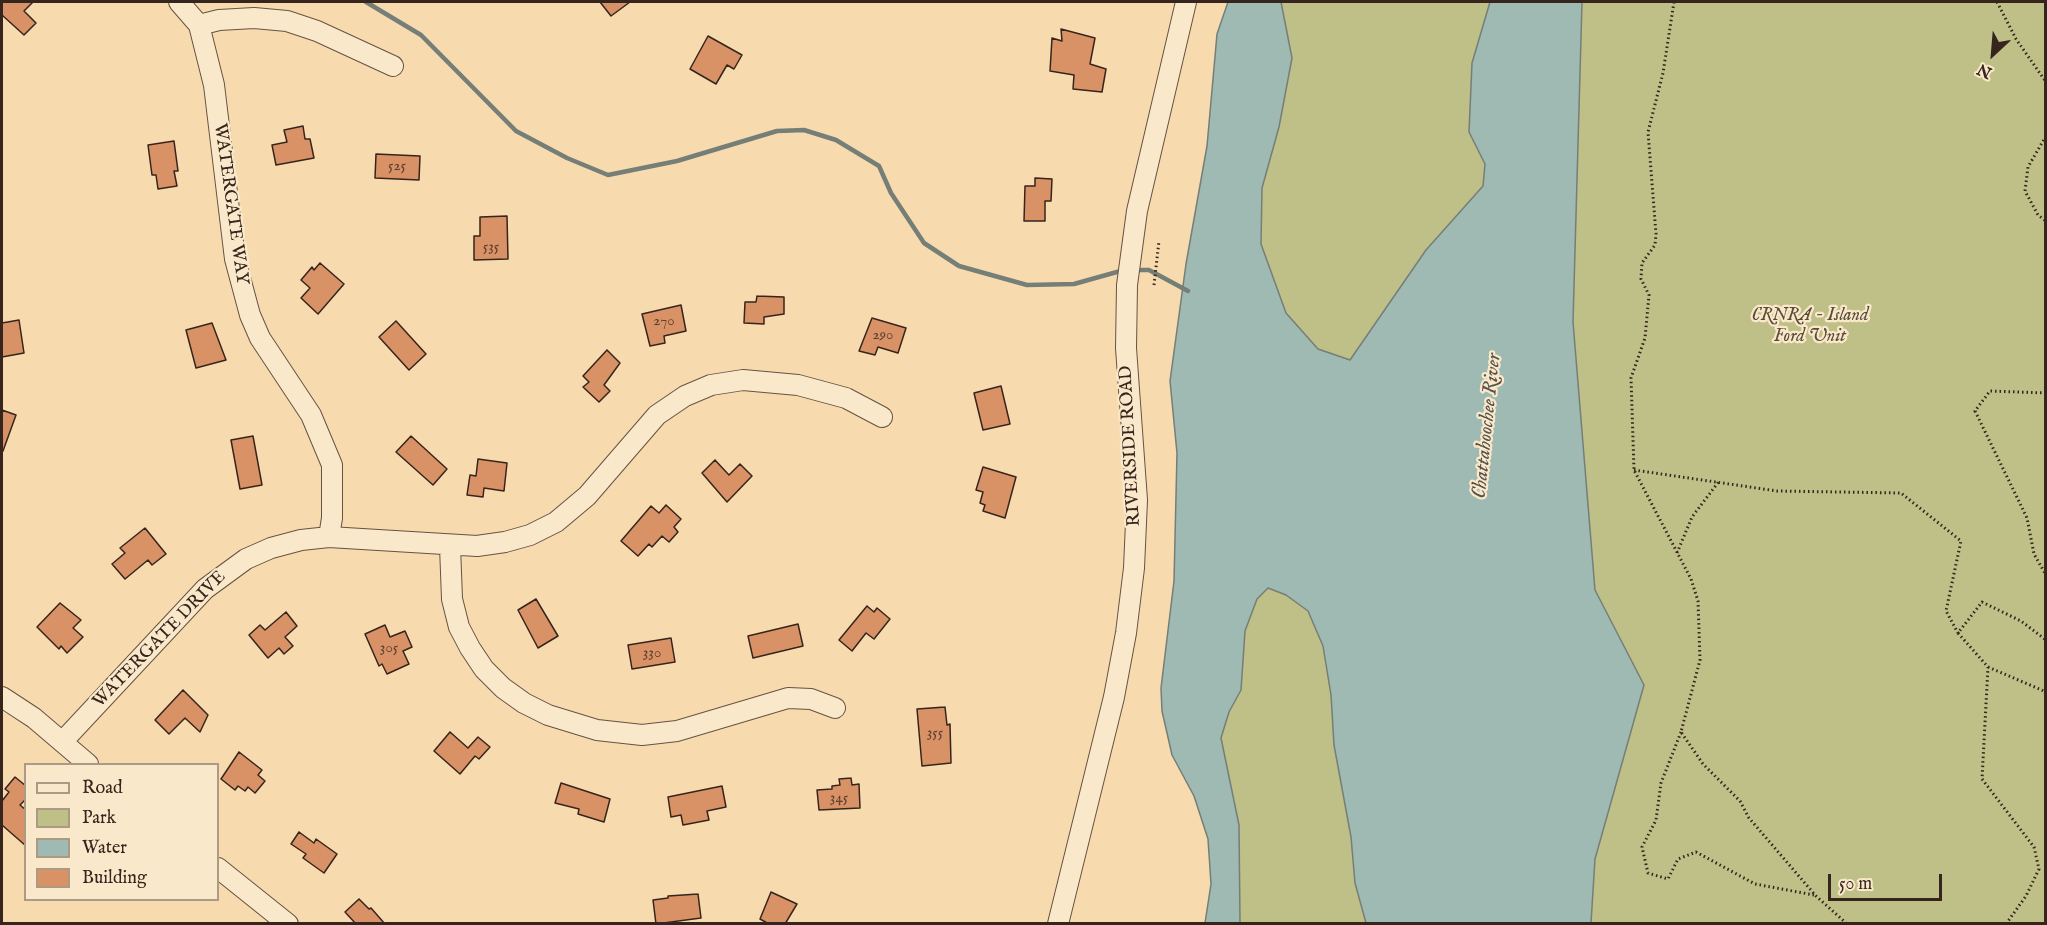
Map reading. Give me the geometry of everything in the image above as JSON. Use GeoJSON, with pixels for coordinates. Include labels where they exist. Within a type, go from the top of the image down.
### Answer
{"type":"FeatureCollection","features":[{"type":"Feature","properties":{"kind":"street","name":"WATERGATE WAY"},"geometry":{"type":"LineString","coordinates":[[179,2],[198,25],[214,85],[235,259],[241,288],[260,338],[311,415],[332,465],[333,489],[329,537]]}},
{"type":"Feature","properties":{"kind":"street","name":"RIVERSIDE ROAD"},"geometry":{"type":"LineString","coordinates":[[1058,924],[1114,697],[1126,633],[1134,568],[1137,500],[1126,348],[1127,285],[1137,211],[1186,2]]}},
{"type":"Feature","properties":{"kind":"street"},"geometry":{"type":"LineString","coordinates":[[198,25],[219,20],[254,18],[287,21],[317,31],[393,66]]}},
{"type":"Feature","properties":{"kind":"street","name":"WATERGATE DRIVE"},"geometry":{"type":"LineString","coordinates":[[63,741],[223,573],[271,548],[301,540],[329,537],[450,546],[477,546],[505,542],[556,522],[587,496],[657,415],[685,396],[711,385],[743,380],[798,385],[846,398],[882,417]]}},
{"type":"Feature","properties":{"kind":"street"},"geometry":{"type":"LineString","coordinates":[[450,546],[452,599],[459,627],[470,648],[484,669],[503,688],[524,703],[548,715],[597,730],[642,735],[677,731],[788,698],[811,699],[835,708]]}},
{"type":"Feature","properties":{"kind":"street"},"geometry":{"type":"LineString","coordinates":[[2,697],[34,718],[86,763]]}},
{"type":"Feature","properties":{"kind":"street"},"geometry":{"type":"LineString","coordinates":[[219,869],[288,924]]}},
{"type":"Feature","properties":{"kind":"path"},"geometry":{"type":"LineString","coordinates":[[1674,2],[1663,73],[1648,132],[1656,234],[1654,245],[1642,263],[1641,279],[1649,295],[1645,338],[1630,378],[1634,470],[1691,579],[1698,601],[1700,660],[1681,732],[1661,783],[1656,820],[1642,847],[1648,873],[1668,879],[1678,859],[1696,852],[1755,884],[1816,896]]}},
{"type":"Feature","properties":{"kind":"path"},"geometry":{"type":"LineString","coordinates":[[1997,2],[2016,39],[2046,82]]}},
{"type":"Feature","properties":{"kind":"path"},"geometry":{"type":"LineString","coordinates":[[2046,136],[2028,167],[2025,191],[2038,215],[2046,221]]}},
{"type":"Feature","properties":{"kind":"path"},"geometry":{"type":"LineString","coordinates":[[1154,285],[1159,242]]}},
{"type":"Feature","properties":{"kind":"path"},"geometry":{"type":"LineString","coordinates":[[2046,393],[1990,391],[1975,411],[2027,518],[2034,554],[2046,575]]}},
{"type":"Feature","properties":{"kind":"path"},"geometry":{"type":"LineString","coordinates":[[1634,470],[1720,480],[1777,490],[1901,493],[1961,541],[1946,610],[1958,633],[1988,667],[2044,691],[2046,694]]}},
{"type":"Feature","properties":{"kind":"path"},"geometry":{"type":"LineString","coordinates":[[1677,553],[1692,517],[1720,480]]}},
{"type":"Feature","properties":{"kind":"path"},"geometry":{"type":"LineString","coordinates":[[1958,633],[1982,602],[2022,621],[2046,640]]}},
{"type":"Feature","properties":{"kind":"path"},"geometry":{"type":"LineString","coordinates":[[1988,667],[1982,779],[2034,847],[2039,869],[2026,896],[2006,924]]}},
{"type":"Feature","properties":{"kind":"path"},"geometry":{"type":"LineString","coordinates":[[1681,732],[1703,764],[1740,801],[1749,818],[1816,896],[1847,924]]}},
{"type":"Feature","properties":{"kind":"green space"},"geometry":{"type":"Polygon","coordinates":[[[1281,2],[1490,2],[1472,63],[1469,132],[1485,164],[1483,186],[1426,250],[1350,360],[1318,349],[1285,313],[1261,244],[1262,188],[1279,127],[1281,2]]]}},
{"type":"Feature","properties":{"kind":"green space","name":"CRNRA - Island Ford Unit"},"geometry":{"type":"Polygon","coordinates":[[[1582,2],[2045,2],[2045,923],[1591,923],[1595,859],[1644,685],[1595,590],[1573,322],[1582,2]]]}},
{"type":"Feature","properties":{"kind":"green space"},"geometry":{"type":"Polygon","coordinates":[[[1268,588],[1286,595],[1308,611],[1323,646],[1331,695],[1334,745],[1351,837],[1355,883],[1366,923],[1240,923],[1239,825],[1221,738],[1229,712],[1241,690],[1245,632],[1257,599],[1268,588]]]}},
{"type":"Feature","properties":{"kind":"water","name":"Chattahoochee River"},"geometry":{"type":"Polygon","coordinates":[[[1228,2],[1281,2],[1292,58],[1279,127],[1262,188],[1261,244],[1286,313],[1318,349],[1350,360],[1426,250],[1483,186],[1485,164],[1469,132],[1472,63],[1490,2],[1582,2],[1573,322],[1595,590],[1644,685],[1595,859],[1591,923],[1366,923],[1355,883],[1351,837],[1334,745],[1331,695],[1323,646],[1308,611],[1286,595],[1268,588],[1257,599],[1245,631],[1241,690],[1229,712],[1221,738],[1239,825],[1240,923],[1205,923],[1211,884],[1208,839],[1194,796],[1172,755],[1162,711],[1161,688],[1174,581],[1177,453],[1170,381],[1186,264],[1207,146],[1217,34],[1228,2]]]}},
{"type":"Feature","properties":{"kind":"building"},"geometry":{"type":"Polygon","coordinates":[[[2,2],[33,2],[24,11],[36,23],[24,35],[2,15],[2,2]]]}},
{"type":"Feature","properties":{"kind":"building"},"geometry":{"type":"Polygon","coordinates":[[[600,2],[630,2],[611,16],[600,2]]]}},
{"type":"Feature","properties":{"kind":"building"},"geometry":{"type":"Polygon","coordinates":[[[1061,29],[1095,38],[1090,64],[1106,69],[1102,92],[1073,89],[1074,75],[1050,71],[1052,38],[1062,41],[1061,29]]]}},
{"type":"Feature","properties":{"kind":"building"},"geometry":{"type":"Polygon","coordinates":[[[708,36],[742,55],[734,69],[727,65],[716,84],[690,69],[708,36]]]}},
{"type":"Feature","properties":{"kind":"building"},"geometry":{"type":"Polygon","coordinates":[[[303,126],[305,139],[310,139],[314,158],[276,165],[272,145],[287,142],[284,130],[303,126]]]}},
{"type":"Feature","properties":{"kind":"building"},"geometry":{"type":"Polygon","coordinates":[[[174,141],[178,171],[174,171],[177,186],[158,189],[156,175],[152,175],[148,145],[174,141]]]}},
{"type":"Feature","properties":{"kind":"building"},"geometry":{"type":"Polygon","coordinates":[[[376,154],[420,156],[419,180],[375,178],[376,154]]]}},
{"type":"Feature","properties":{"kind":"building"},"geometry":{"type":"Polygon","coordinates":[[[1035,178],[1052,179],[1051,201],[1045,201],[1045,221],[1024,221],[1025,186],[1035,186],[1035,178]]]}},
{"type":"Feature","properties":{"kind":"building"},"geometry":{"type":"Polygon","coordinates":[[[507,216],[508,259],[474,260],[474,236],[480,236],[480,217],[507,216]]]}},
{"type":"Feature","properties":{"kind":"building"},"geometry":{"type":"Polygon","coordinates":[[[320,263],[344,284],[318,314],[301,298],[310,288],[301,280],[312,267],[314,270],[320,263]]]}},
{"type":"Feature","properties":{"kind":"building"},"geometry":{"type":"Polygon","coordinates":[[[757,296],[784,297],[784,314],[764,317],[764,324],[744,323],[745,302],[756,302],[757,296]]]}},
{"type":"Feature","properties":{"kind":"building"},"geometry":{"type":"Polygon","coordinates":[[[681,305],[686,331],[664,336],[665,343],[650,346],[642,314],[681,305]]]}},
{"type":"Feature","properties":{"kind":"building"},"geometry":{"type":"Polygon","coordinates":[[[872,318],[906,328],[898,353],[878,347],[875,355],[859,351],[872,318]]]}},
{"type":"Feature","properties":{"kind":"building"},"geometry":{"type":"Polygon","coordinates":[[[19,320],[24,353],[2,357],[2,323],[19,320]]]}},
{"type":"Feature","properties":{"kind":"building"},"geometry":{"type":"Polygon","coordinates":[[[396,321],[426,354],[409,370],[379,337],[396,321]]]}},
{"type":"Feature","properties":{"kind":"building"},"geometry":{"type":"Polygon","coordinates":[[[212,323],[226,360],[196,368],[186,330],[212,323]]]}},
{"type":"Feature","properties":{"kind":"building"},"geometry":{"type":"Polygon","coordinates":[[[607,350],[620,363],[604,385],[610,391],[599,402],[583,387],[589,382],[583,376],[607,350]]]}},
{"type":"Feature","properties":{"kind":"building"},"geometry":{"type":"Polygon","coordinates":[[[1001,386],[1010,424],[983,430],[974,393],[1001,386]]]}},
{"type":"Feature","properties":{"kind":"building"},"geometry":{"type":"Polygon","coordinates":[[[2,410],[16,415],[3,451],[2,450],[2,410]]]}},
{"type":"Feature","properties":{"kind":"building"},"geometry":{"type":"Polygon","coordinates":[[[253,436],[262,485],[240,489],[231,440],[253,436]]]}},
{"type":"Feature","properties":{"kind":"building"},"geometry":{"type":"Polygon","coordinates":[[[411,436],[447,469],[433,485],[396,452],[411,436]]]}},
{"type":"Feature","properties":{"kind":"building"},"geometry":{"type":"Polygon","coordinates":[[[478,459],[507,463],[504,491],[484,488],[483,497],[467,495],[470,475],[476,476],[478,459]]]}},
{"type":"Feature","properties":{"kind":"building"},"geometry":{"type":"Polygon","coordinates":[[[715,460],[729,475],[740,464],[752,476],[727,502],[702,473],[715,460]]]}},
{"type":"Feature","properties":{"kind":"building"},"geometry":{"type":"Polygon","coordinates":[[[983,467],[1016,477],[1005,518],[983,511],[985,505],[980,503],[983,492],[976,490],[983,467]]]}},
{"type":"Feature","properties":{"kind":"building"},"geometry":{"type":"Polygon","coordinates":[[[666,505],[681,519],[674,527],[678,532],[669,542],[662,536],[652,547],[649,544],[638,556],[621,541],[651,506],[659,513],[666,505]]]}},
{"type":"Feature","properties":{"kind":"building"},"geometry":{"type":"Polygon","coordinates":[[[145,528],[166,554],[152,565],[148,560],[125,579],[112,564],[125,553],[120,548],[145,528]]]}},
{"type":"Feature","properties":{"kind":"building"},"geometry":{"type":"Polygon","coordinates":[[[536,599],[558,636],[538,648],[518,610],[536,599]]]}},
{"type":"Feature","properties":{"kind":"building"},"geometry":{"type":"Polygon","coordinates":[[[60,603],[81,620],[73,628],[83,637],[67,653],[61,646],[59,649],[37,627],[60,603]]]}},
{"type":"Feature","properties":{"kind":"building"},"geometry":{"type":"Polygon","coordinates":[[[867,606],[874,612],[877,608],[890,619],[874,639],[866,633],[852,651],[839,640],[867,606]]]}},
{"type":"Feature","properties":{"kind":"building"},"geometry":{"type":"Polygon","coordinates":[[[286,612],[297,626],[285,637],[293,646],[284,654],[279,648],[268,658],[249,635],[260,625],[265,630],[286,612]]]}},
{"type":"Feature","properties":{"kind":"building"},"geometry":{"type":"Polygon","coordinates":[[[798,624],[803,646],[753,658],[748,636],[798,624]]]}},
{"type":"Feature","properties":{"kind":"building"},"geometry":{"type":"Polygon","coordinates":[[[385,625],[390,637],[405,631],[412,647],[403,651],[409,664],[387,674],[382,664],[379,666],[365,634],[385,625]]]}},
{"type":"Feature","properties":{"kind":"building"},"geometry":{"type":"Polygon","coordinates":[[[671,638],[675,662],[632,669],[628,645],[671,638]]]}},
{"type":"Feature","properties":{"kind":"building"},"geometry":{"type":"Polygon","coordinates":[[[183,690],[208,715],[200,732],[185,718],[169,734],[155,720],[183,690]]]}},
{"type":"Feature","properties":{"kind":"building"},"geometry":{"type":"Polygon","coordinates":[[[945,707],[947,725],[950,724],[951,763],[922,766],[917,709],[945,707]]]}},
{"type":"Feature","properties":{"kind":"building"},"geometry":{"type":"Polygon","coordinates":[[[450,732],[468,748],[478,737],[490,747],[479,759],[475,756],[460,774],[434,751],[450,732]]]}},
{"type":"Feature","properties":{"kind":"building"},"geometry":{"type":"Polygon","coordinates":[[[239,752],[262,770],[258,775],[265,781],[255,793],[248,787],[245,791],[238,786],[235,790],[221,779],[239,752]]]}},
{"type":"Feature","properties":{"kind":"building"},"geometry":{"type":"Polygon","coordinates":[[[15,777],[24,784],[24,801],[20,805],[24,808],[24,844],[2,825],[2,801],[9,792],[5,789],[15,777]]]}},
{"type":"Feature","properties":{"kind":"building"},"geometry":{"type":"Polygon","coordinates":[[[851,778],[852,785],[859,784],[860,808],[819,810],[817,790],[832,789],[832,786],[840,785],[839,779],[851,778]]]}},
{"type":"Feature","properties":{"kind":"building"},"geometry":{"type":"Polygon","coordinates":[[[561,783],[610,799],[604,822],[578,814],[579,809],[555,803],[561,783]]]}},
{"type":"Feature","properties":{"kind":"building"},"geometry":{"type":"Polygon","coordinates":[[[722,786],[726,807],[707,811],[709,820],[683,825],[681,815],[671,817],[668,797],[722,786]]]}},
{"type":"Feature","properties":{"kind":"building"},"geometry":{"type":"Polygon","coordinates":[[[299,832],[314,843],[316,839],[337,854],[324,873],[303,858],[306,854],[291,844],[299,832]]]}},
{"type":"Feature","properties":{"kind":"building"},"geometry":{"type":"Polygon","coordinates":[[[771,892],[797,904],[785,924],[769,924],[760,919],[771,892]]]}},
{"type":"Feature","properties":{"kind":"building"},"geometry":{"type":"Polygon","coordinates":[[[698,894],[701,918],[656,924],[653,900],[668,898],[668,896],[698,894]]]}},
{"type":"Feature","properties":{"kind":"building"},"geometry":{"type":"Polygon","coordinates":[[[359,899],[369,909],[371,908],[385,924],[356,924],[345,912],[359,899]]]}},
{"type":"Feature","properties":{"kind":"waterway"},"geometry":{"type":"LineString","coordinates":[[366,2],[421,35],[516,131],[567,158],[608,175],[677,161],[777,131],[804,130],[836,140],[879,166],[891,193],[924,243],[959,266],[1027,285],[1074,284],[1124,270]]}},
{"type":"Feature","properties":{"kind":"waterway"},"geometry":{"type":"LineString","coordinates":[[1135,270],[1149,270],[1188,291]]}}]}
